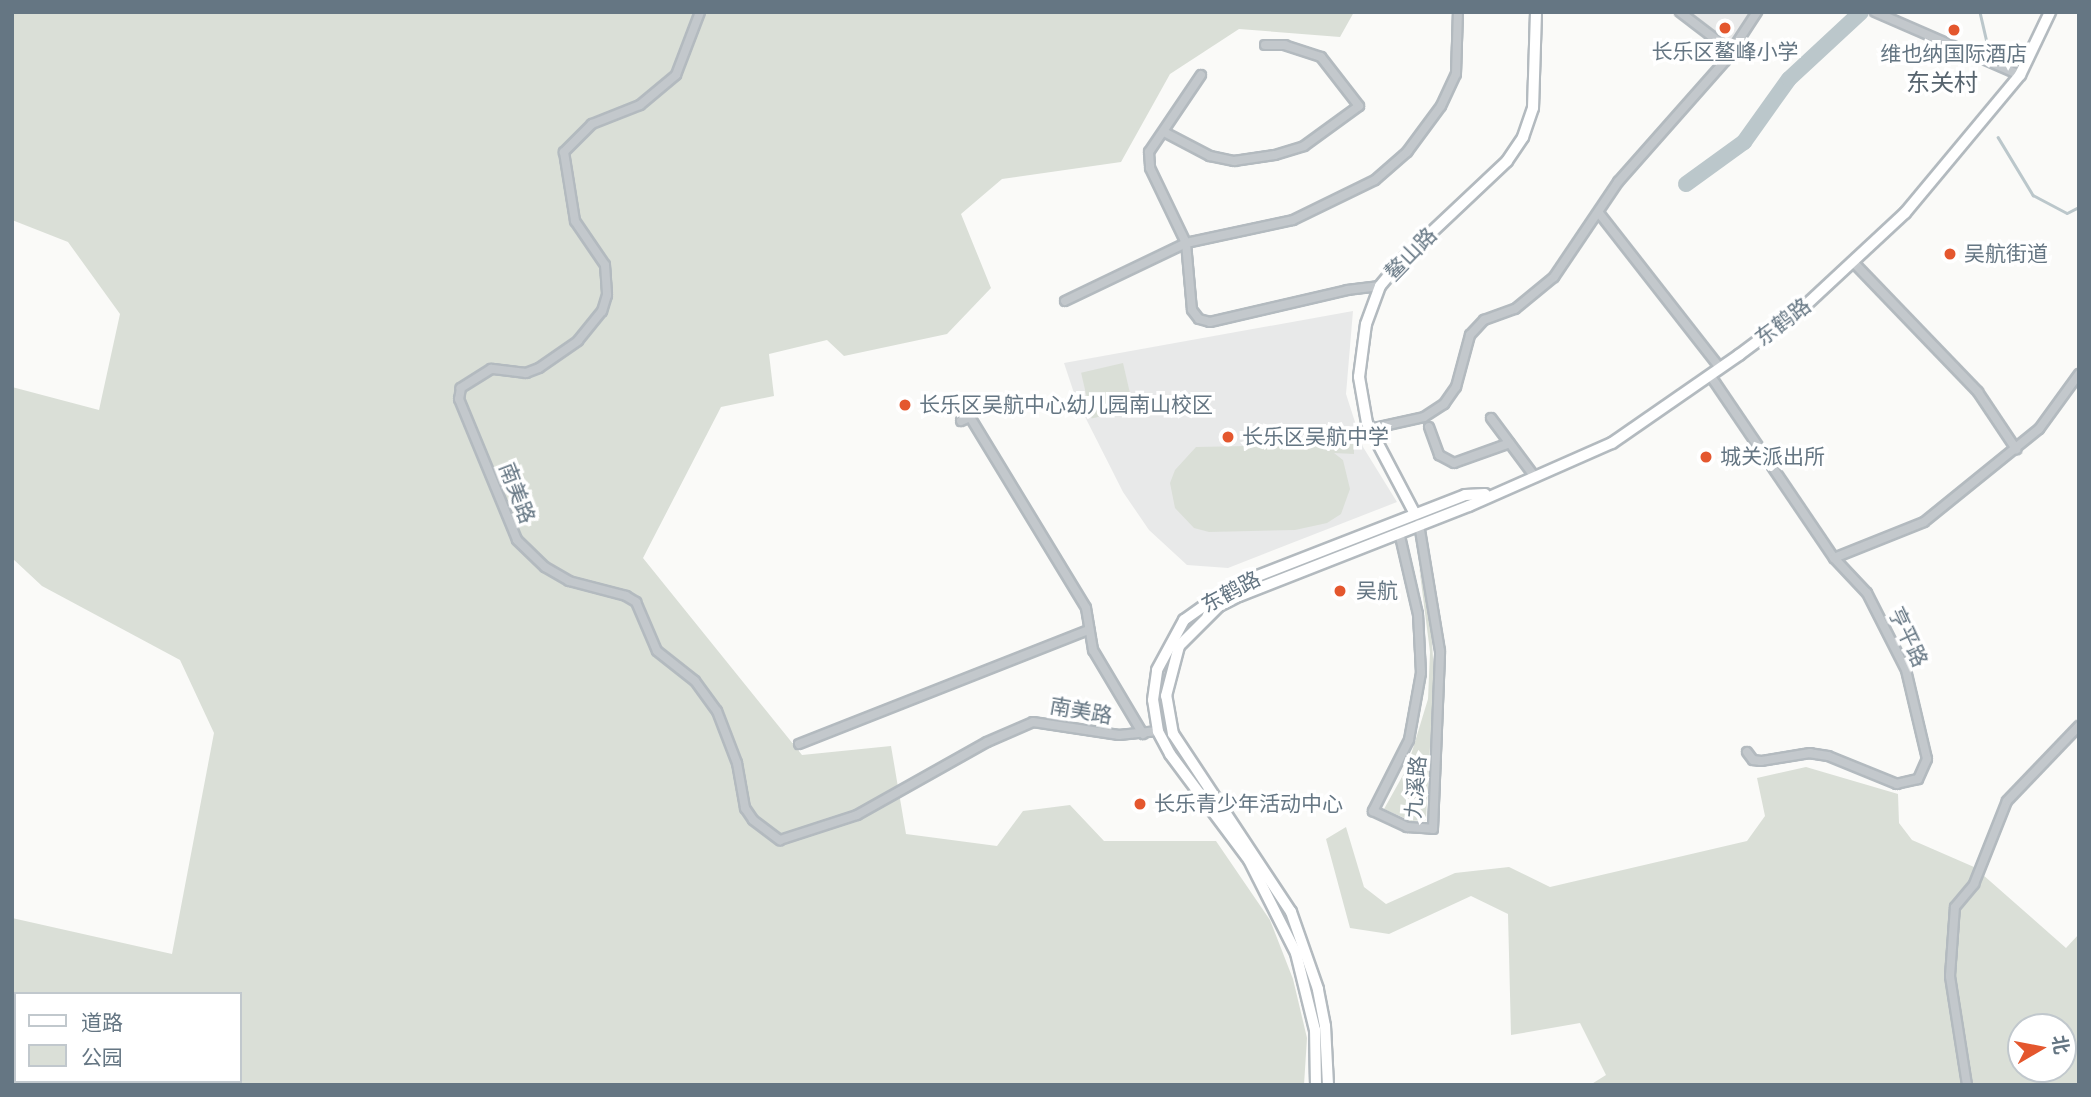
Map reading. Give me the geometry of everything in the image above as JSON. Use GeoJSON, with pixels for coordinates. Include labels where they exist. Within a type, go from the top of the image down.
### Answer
{"type":"FeatureCollection","features":[{"type":"Feature","properties":{"kind":"main road","name":"鳌山路"},"geometry":{"type":"LineString","coordinates":[[1417,519],[1370,429],[1359,377],[1361,349],[1380,286],[1507,160],[1523,137],[1533,108],[1536,12]]}},
{"type":"Feature","properties":{"kind":"main road","name":"东鹤路"},"geometry":{"type":"LineString","coordinates":[[1316,1085],[1312,1010],[1286,929],[1249,860],[1170,754],[1158,731],[1153,700],[1157,670],[1184,620],[1206,601],[1232,586],[1417,519],[1465,495],[1488,494],[1535,477],[1640,426],[1854,263],[1964,146],[2020,75],[2050,12]]}},
{"type":"Feature","properties":{"kind":"main road","name":"东鹤路"},"geometry":{"type":"LineString","coordinates":[[1328,1085],[1325,1026],[1299,930],[1263,864],[1204,786],[1173,734],[1168,685],[1179,646],[1219,606],[1399,532],[1417,519]]}},
{"type":"Feature","properties":{"kind":"street","name":"南美路"},"geometry":{"type":"LineString","coordinates":[[700,12],[676,75],[640,105],[593,124],[564,152],[575,221],[605,264],[607,287],[602,311],[578,341],[539,368],[526,373],[491,369],[461,388],[459,399],[517,540],[545,567],[569,581],[626,596],[636,603],[657,651],[695,681],[717,711],[734,751],[745,808],[753,820],[780,840],[858,815],[987,741],[1033,722],[1143,734],[1158,731]]}},
{"type":"Feature","properties":{"kind":"street"},"geometry":{"type":"LineString","coordinates":[[1065,301],[1186,243],[1293,220],[1375,180],[1407,152],[1441,106],[1456,74],[1458,12]]}},
{"type":"Feature","properties":{"kind":"street"},"geometry":{"type":"LineString","coordinates":[[1680,12],[1731,51]]}},
{"type":"Feature","properties":{"kind":"street"},"geometry":{"type":"LineString","coordinates":[[1370,429],[1424,417],[1444,404],[1456,387],[1470,335],[1485,320],[1515,309],[1554,277],[1658,132],[1731,51],[1757,12]]}},
{"type":"Feature","properties":{"kind":"street"},"geometry":{"type":"LineString","coordinates":[[1876,13],[2020,75]]}},
{"type":"Feature","properties":{"kind":"street"},"geometry":{"type":"LineString","coordinates":[[1164,132],[1210,156],[1234,161],[1275,155],[1304,146],[1359,106],[1321,57],[1285,45],[1265,44]]}},
{"type":"Feature","properties":{"kind":"street"},"geometry":{"type":"LineString","coordinates":[[1201,75],[1149,152],[1150,168],[1186,243],[1192,310],[1199,319],[1210,322],[1347,290],[1380,286]]}},
{"type":"Feature","properties":{"kind":"street","name":"亨平路"},"geometry":{"type":"LineString","coordinates":[[1599,213],[1715,371],[1834,558],[1867,593],[1906,670],[1926,743],[1923,771],[1909,784],[1897,784],[1828,756],[1810,753],[1761,761],[1753,760],[1747,752]]}},
{"type":"Feature","properties":{"kind":"street"},"geometry":{"type":"LineString","coordinates":[[1854,263],[1978,392],[2016,449]]}},
{"type":"Feature","properties":{"kind":"street"},"geometry":{"type":"LineString","coordinates":[[1834,558],[1924,522],[2016,449],[2075,390],[2079,374]]}},
{"type":"Feature","properties":{"kind":"street"},"geometry":{"type":"LineString","coordinates":[[961,421],[970,417],[1086,608],[1093,650],[1143,734]]}},
{"type":"Feature","properties":{"kind":"street"},"geometry":{"type":"LineString","coordinates":[[1491,418],[1535,477]]}},
{"type":"Feature","properties":{"kind":"street"},"geometry":{"type":"LineString","coordinates":[[1429,427],[1439,455],[1454,463],[1510,443]]}},
{"type":"Feature","properties":{"kind":"street","name":"九溪路"},"geometry":{"type":"LineString","coordinates":[[1399,532],[1418,614],[1421,673],[1409,740],[1373,811],[1406,827],[1433,829],[1440,650],[1417,519]]}},
{"type":"Feature","properties":{"kind":"street"},"geometry":{"type":"LineString","coordinates":[[799,744],[1089,629]]}},
{"type":"Feature","properties":{"kind":"street"},"geometry":{"type":"LineString","coordinates":[[1967,1085],[1950,976],[1955,907],[1974,884],[2007,801],[2079,726]]}},
{"type":"Feature","properties":{"kind":"shaded area","name":"长乐区鳌峰小学"},"geometry":{"type":"Polygon","coordinates":[[[1690,12],[1749,12],[1730,45],[1690,12]]]}},
{"type":"Feature","properties":{"kind":"shaded area","name":"长乐区吴航中学"},"geometry":{"type":"Polygon","coordinates":[[[1353,311],[1346,394],[1363,447],[1397,502],[1228,568],[1187,565],[1149,530],[1123,492],[1076,399],[1064,363],[1353,311]]]}},
{"type":"Feature","properties":{"kind":"green space"},"geometry":{"type":"Polygon","coordinates":[[[12,12],[1354,12],[1340,37],[1239,29],[1170,74],[1121,162],[1002,179],[961,214],[991,288],[947,334],[844,356],[827,340],[769,354],[774,396],[721,407],[643,558],[802,755],[891,746],[906,834],[997,846],[1023,811],[1070,805],[1104,841],[1216,841],[1270,920],[1293,979],[1307,1038],[1304,1085],[12,1085],[12,918],[172,954],[214,733],[180,660],[42,586],[12,558],[12,387],[99,410],[120,314],[68,242],[12,220],[12,12]]]}},
{"type":"Feature","properties":{"kind":"green space"},"geometry":{"type":"Polygon","coordinates":[[[1123,363],[1134,409],[1092,418],[1081,373],[1123,363]]]}},
{"type":"Feature","properties":{"kind":"green space"},"geometry":{"type":"Polygon","coordinates":[[[1354,444],[1354,454],[1334,453],[1343,460],[1350,489],[1341,514],[1327,523],[1295,530],[1209,532],[1194,528],[1175,508],[1170,483],[1175,470],[1196,447],[1354,444]]]}},
{"type":"Feature","properties":{"kind":"green space"},"geometry":{"type":"Polygon","coordinates":[[[1419,566],[1431,626],[1434,674],[1426,820],[1411,821],[1384,809],[1407,768],[1428,699],[1430,652],[1419,566]]]}},
{"type":"Feature","properties":{"kind":"green space"},"geometry":{"type":"Polygon","coordinates":[[[1806,767],[1898,794],[1899,823],[1912,840],[1974,867],[2066,948],[2079,934],[2079,1085],[1590,1085],[1606,1075],[1580,1023],[1511,1035],[1508,914],[1471,896],[1389,934],[1350,928],[1326,839],[1346,827],[1364,887],[1386,904],[1455,873],[1509,867],[1550,887],[1747,841],[1765,816],[1757,778],[1806,767]]]}},
{"type":"Feature","properties":{"kind":"waterway"},"geometry":{"type":"LineString","coordinates":[[1686,184],[1744,142],[1789,79],[1861,12]]}},
{"type":"Feature","properties":{"kind":"waterway"},"geometry":{"type":"LineString","coordinates":[[1980,12],[1988,47]]}},
{"type":"Feature","properties":{"kind":"waterway"},"geometry":{"type":"LineString","coordinates":[[1998,137],[2033,195],[2067,213],[2079,207]]}},
{"type":"Feature","properties":{"kind":"place","name":"长乐区鳌峰小学"},"geometry":{"type":"Point","coordinates":[1725,28]}},
{"type":"Feature","properties":{"kind":"place","name":"维也纳国际酒店"},"geometry":{"type":"Point","coordinates":[1954,30]}},
{"type":"Feature","properties":{"kind":"place","name":"吴航街道"},"geometry":{"type":"Point","coordinates":[1950,254]}},
{"type":"Feature","properties":{"kind":"place","name":"长乐区吴航中心幼儿园南山校区"},"geometry":{"type":"Point","coordinates":[905,405]}},
{"type":"Feature","properties":{"kind":"place","name":"长乐区吴航中学"},"geometry":{"type":"Point","coordinates":[1228,437]}},
{"type":"Feature","properties":{"kind":"place","name":"城关派出所"},"geometry":{"type":"Point","coordinates":[1706,457]}},
{"type":"Feature","properties":{"kind":"place","name":"吴航"},"geometry":{"type":"Point","coordinates":[1340,591]}},
{"type":"Feature","properties":{"kind":"place","name":"长乐青少年活动中心"},"geometry":{"type":"Point","coordinates":[1140,804]}},
{"type":"Feature","properties":{"kind":"district","name":"东关村"},"geometry":{"type":"Point","coordinates":[1942,84]}}]}
